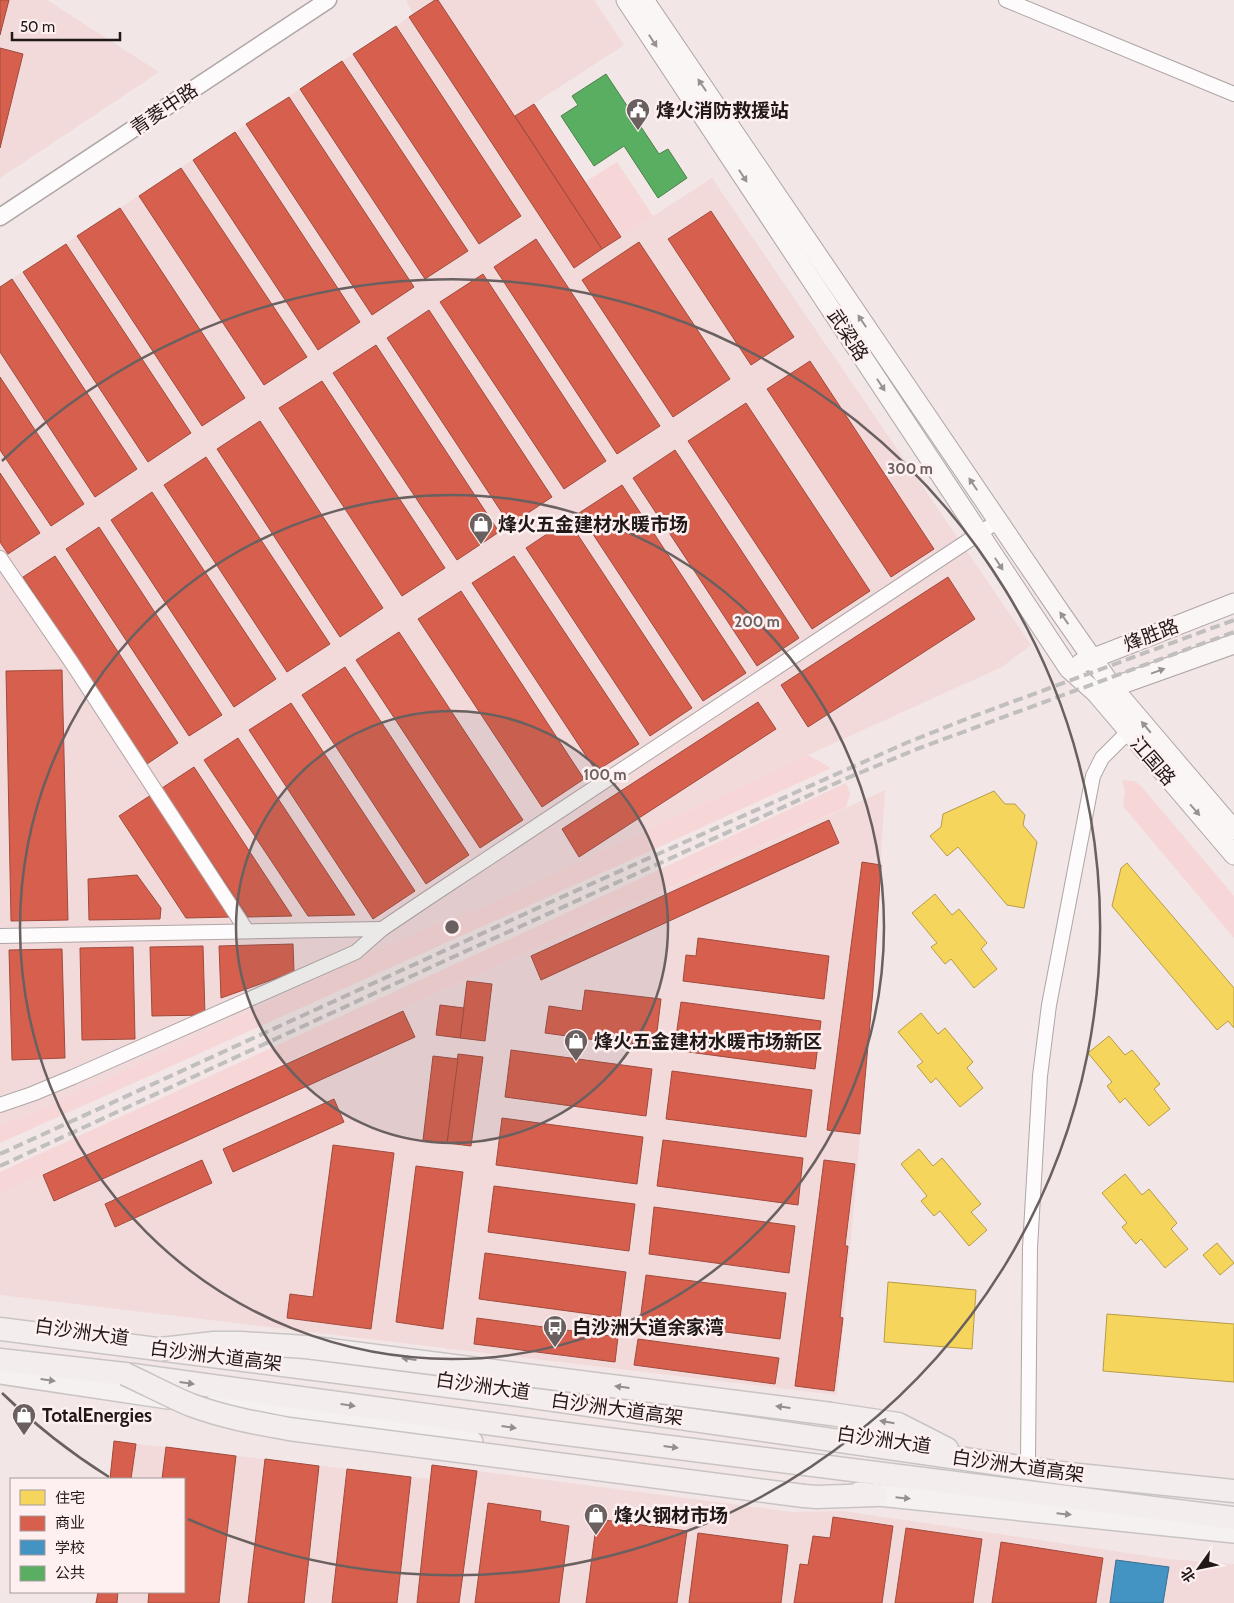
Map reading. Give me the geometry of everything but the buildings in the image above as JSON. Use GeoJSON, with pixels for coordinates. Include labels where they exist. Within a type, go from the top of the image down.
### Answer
{"type":"FeatureCollection","features":[{"type":"Feature","properties":{"kind":"highway","name":"白沙洲大道高架"},"geometry":{"type":"LineString","coordinates":[[0,1329],[519,1395],[1069,1474],[1234,1491]]}},
{"type":"Feature","properties":{"kind":"highway"},"geometry":{"type":"LineString","coordinates":[[161,1349],[214,1343],[251,1343],[306,1347],[898,1424],[947,1449]]}},
{"type":"Feature","properties":{"kind":"highway","name":"白沙洲大道高架"},"geometry":{"type":"LineString","coordinates":[[0,1360],[125,1374],[551,1432],[1234,1518]]}},
{"type":"Feature","properties":{"kind":"highway"},"geometry":{"type":"LineString","coordinates":[[125,1374],[192,1405],[241,1420],[289,1429],[804,1496],[876,1495]]}},
{"type":"Feature","properties":{"kind":"main road","name":"武梁路"},"geometry":{"type":"LineString","coordinates":[[626,0],[1069,669]]}},
{"type":"Feature","properties":{"kind":"main road","name":"武梁路"},"geometry":{"type":"LineString","coordinates":[[644,0],[1093,658]]}},
{"type":"Feature","properties":{"kind":"main road","name":"烽胜路"},"geometry":{"type":"LineString","coordinates":[[1069,669],[1234,603]]}},
{"type":"Feature","properties":{"kind":"main road","name":"烽胜路"},"geometry":{"type":"LineString","coordinates":[[1104,690],[1234,644]]}},
{"type":"Feature","properties":{"kind":"main road","name":"江国路"},"geometry":{"type":"LineString","coordinates":[[1093,658],[1104,690],[1128,732],[1234,856]]}},
{"type":"Feature","properties":{"kind":"main road","name":"江国路"},"geometry":{"type":"LineString","coordinates":[[1069,669],[1104,690],[1234,830]]}},
{"type":"Feature","properties":{"kind":"main road","name":"白沙洲大道"},"geometry":{"type":"LineString","coordinates":[[0,1321],[637,1407],[780,1424],[947,1449],[1234,1484]]}},
{"type":"Feature","properties":{"kind":"main road"},"geometry":{"type":"LineString","coordinates":[[0,1373],[732,1480],[1234,1532]]}},
{"type":"Feature","properties":{"kind":"street","name":"青菱中路"},"geometry":{"type":"LineString","coordinates":[[0,217],[328,0]]}},
{"type":"Feature","properties":{"kind":"street"},"geometry":{"type":"LineString","coordinates":[[1006,0],[1234,94]]}},
{"type":"Feature","properties":{"kind":"street"},"geometry":{"type":"LineString","coordinates":[[0,1105],[73,1077],[356,952],[382,929],[998,521]]}},
{"type":"Feature","properties":{"kind":"street"},"geometry":{"type":"LineString","coordinates":[[0,558],[72,663],[247,931]]}},
{"type":"Feature","properties":{"kind":"street"},"geometry":{"type":"LineString","coordinates":[[1028,1459],[1032,1213],[1040,1076],[1045,1038],[1053,986],[1093,776],[1102,758],[1128,732]]}},
{"type":"Feature","properties":{"kind":"street"},"geometry":{"type":"LineString","coordinates":[[0,936],[382,929]]}},
{"type":"Feature","properties":{"kind":"shaded area"},"geometry":{"type":"Polygon","coordinates":[[[0,0],[47,0],[159,72],[0,178],[0,0]]]}},
{"type":"Feature","properties":{"kind":"shaded area","name":"烽火五金建材水暖市场"},"geometry":{"type":"Polygon","coordinates":[[[408,0],[594,0],[624,45],[515,116],[602,249],[712,178],[1031,645],[1002,667],[478,909],[431,925],[34,1113],[0,1124],[0,287],[414,14],[406,2],[408,0]]]}},
{"type":"Feature","properties":{"kind":"shaded area"},"geometry":{"type":"Polygon","coordinates":[[[617,162],[653,216],[621,237],[585,182],[617,162]]]}},
{"type":"Feature","properties":{"kind":"shaded area"},"geometry":{"type":"Polygon","coordinates":[[[808,755],[831,768],[0,1143],[0,1124],[34,1113],[431,925],[478,909],[808,755]]]}},
{"type":"Feature","properties":{"kind":"shaded area"},"geometry":{"type":"Polygon","coordinates":[[[1122,780],[1134,781],[1141,786],[1234,896],[1234,938],[1123,806],[1125,792],[1122,780]]]}},
{"type":"Feature","properties":{"kind":"shaded area"},"geometry":{"type":"Polygon","coordinates":[[[846,783],[850,794],[846,807],[0,1193],[0,1172],[846,783]]]}},
{"type":"Feature","properties":{"kind":"shaded area","name":"烽火五金建材水暖市场新区"},"geometry":{"type":"Polygon","coordinates":[[[885,790],[873,990],[837,1395],[0,1295],[0,1193],[885,790]]]}},
{"type":"Feature","properties":{"kind":"shaded area","name":"烽火钢材市场"},"geometry":{"type":"Polygon","coordinates":[[[114,1441],[430,1479],[432,1465],[792,1512],[843,1511],[1168,1559],[1234,1564],[1234,1603],[96,1603],[98,1593],[185,1593],[185,1478],[110,1478],[114,1441]]]}},
{"type":"Feature","properties":{"kind":"railway"},"geometry":{"type":"LineString","coordinates":[[0,1154],[553,901],[906,743],[1234,620]]}},
{"type":"Feature","properties":{"kind":"railway"},"geometry":{"type":"LineString","coordinates":[[0,1166],[845,779],[917,749],[1234,632]]}},
{"type":"Feature","properties":{"kind":"place","name":"烽火消防救援站"},"geometry":{"type":"Point","coordinates":[638,131]}},
{"type":"Feature","properties":{"kind":"place","name":"烽火五金建材水暖市场"},"geometry":{"type":"Point","coordinates":[481,545]}},
{"type":"Feature","properties":{"kind":"place","name":"烽火五金建材水暖市场新区"},"geometry":{"type":"Point","coordinates":[576,1062]}},
{"type":"Feature","properties":{"kind":"place","name":"白沙洲大道余家湾"},"geometry":{"type":"Point","coordinates":[555,1348]}},
{"type":"Feature","properties":{"kind":"place","name":"TotalEnergies"},"geometry":{"type":"Point","coordinates":[24,1436]}},
{"type":"Feature","properties":{"kind":"place","name":"烽火钢材市场"},"geometry":{"type":"Point","coordinates":[596,1536]}}]}
